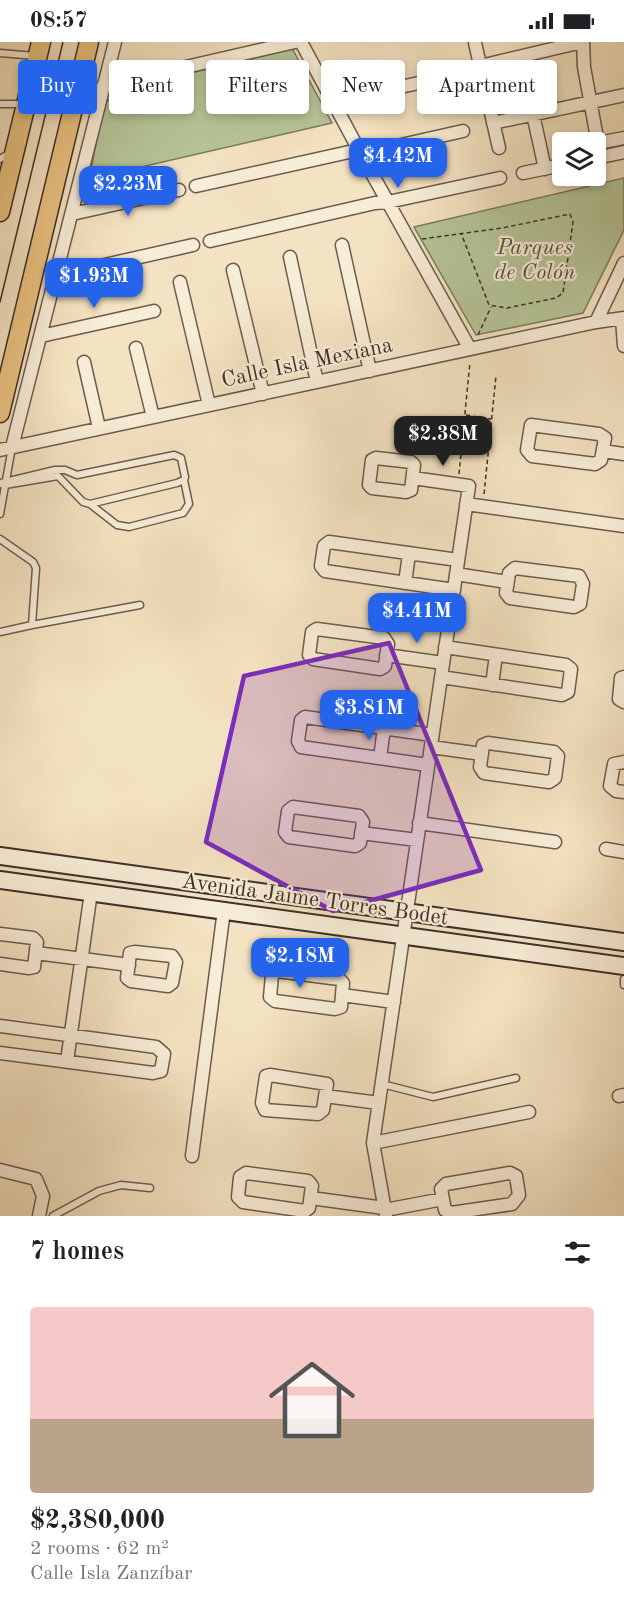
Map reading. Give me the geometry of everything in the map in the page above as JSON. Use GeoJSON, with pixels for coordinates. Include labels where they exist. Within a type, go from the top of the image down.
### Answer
{"type":"FeatureCollection","features":[{"type":"Feature","properties":{"kind":"main road"},"geometry":{"type":"LineString","coordinates":[[0,413],[89,42]]}},
{"type":"Feature","properties":{"kind":"main road"},"geometry":{"type":"LineString","coordinates":[[0,212],[24,114]]}},
{"type":"Feature","properties":{"kind":"street"},"geometry":{"type":"LineString","coordinates":[[6,448],[41,336],[115,42]]}},
{"type":"Feature","properties":{"kind":"street"},"geometry":{"type":"LineString","coordinates":[[103,86],[295,42]]}},
{"type":"Feature","properties":{"kind":"street"},"geometry":{"type":"LineString","coordinates":[[301,42],[321,80]]}},
{"type":"Feature","properties":{"kind":"street"},"geometry":{"type":"LineString","coordinates":[[506,60],[582,42],[597,138],[603,142],[624,138]]}},
{"type":"Feature","properties":{"kind":"street"},"geometry":{"type":"LineString","coordinates":[[475,43],[479,60]]}},
{"type":"Feature","properties":{"kind":"street"},"geometry":{"type":"LineString","coordinates":[[557,109],[624,95]]}},
{"type":"Feature","properties":{"kind":"street"},"geometry":{"type":"LineString","coordinates":[[339,114],[470,349]]}},
{"type":"Feature","properties":{"kind":"street"},"geometry":{"type":"LineString","coordinates":[[491,114],[499,148]]}},
{"type":"Feature","properties":{"kind":"street"},"geometry":{"type":"LineString","coordinates":[[493,123],[533,114],[545,169]]}},
{"type":"Feature","properties":{"kind":"street"},"geometry":{"type":"LineString","coordinates":[[196,186],[349,152],[361,154],[463,131]]}},
{"type":"Feature","properties":{"kind":"street"},"geometry":{"type":"LineString","coordinates":[[606,156],[624,152]]}},
{"type":"Feature","properties":{"kind":"street"},"geometry":{"type":"LineString","coordinates":[[523,173],[552,167]]}},
{"type":"Feature","properties":{"kind":"street"},"geometry":{"type":"LineString","coordinates":[[210,241],[375,203],[500,178]]}},
{"type":"Feature","properties":{"kind":"street"},"geometry":{"type":"LineString","coordinates":[[72,214],[179,190]]}},
{"type":"Feature","properties":{"kind":"street"},"geometry":{"type":"LineString","coordinates":[[56,276],[193,245]]}},
{"type":"Feature","properties":{"kind":"street"},"geometry":{"type":"LineString","coordinates":[[342,245],[370,371]]}},
{"type":"Feature","properties":{"kind":"street"},"geometry":{"type":"LineString","coordinates":[[290,257],[317,382]]}},
{"type":"Feature","properties":{"kind":"street"},"geometry":{"type":"LineString","coordinates":[[596,322],[624,263]]}},
{"type":"Feature","properties":{"kind":"street"},"geometry":{"type":"LineString","coordinates":[[233,270],[263,394]]}},
{"type":"Feature","properties":{"kind":"street"},"geometry":{"type":"LineString","coordinates":[[180,282],[209,405]]}},
{"type":"Feature","properties":{"kind":"street"},"geometry":{"type":"LineString","coordinates":[[41,336],[154,311]]}},
{"type":"Feature","properties":{"kind":"street"},"geometry":{"type":"LineString","coordinates":[[623,318],[624,346]]}},
{"type":"Feature","properties":{"kind":"street","name":"Calle Isla Mexiana"},"geometry":{"type":"LineString","coordinates":[[6,448],[623,318]]}},
{"type":"Feature","properties":{"kind":"street"},"geometry":{"type":"LineString","coordinates":[[136,348],[153,417]]}},
{"type":"Feature","properties":{"kind":"street"},"geometry":{"type":"LineString","coordinates":[[84,362],[99,429]]}},
{"type":"Feature","properties":{"kind":"street"},"geometry":{"type":"LineString","coordinates":[[531,425],[599,434],[605,438],[603,451],[601,460],[595,464],[532,456],[527,450],[531,425]]}},
{"type":"Feature","properties":{"kind":"street"},"geometry":{"type":"LineString","coordinates":[[603,451],[624,453]]}},
{"type":"Feature","properties":{"kind":"street"},"geometry":{"type":"LineString","coordinates":[[385,1211],[373,1143],[466,504],[463,485],[413,478]]}},
{"type":"Feature","properties":{"kind":"street"},"geometry":{"type":"LineString","coordinates":[[466,504],[624,526]]}},
{"type":"Feature","properties":{"kind":"street"},"geometry":{"type":"LineString","coordinates":[[453,590],[325,571],[321,567],[324,546],[329,542],[458,560]]}},
{"type":"Feature","properties":{"kind":"street"},"geometry":{"type":"LineString","coordinates":[[405,583],[409,554]]}},
{"type":"Feature","properties":{"kind":"street"},"geometry":{"type":"LineString","coordinates":[[515,568],[579,576],[583,584],[580,604],[574,607],[510,598],[506,593],[507,582],[509,573],[515,568]]}},
{"type":"Feature","properties":{"kind":"street"},"geometry":{"type":"LineString","coordinates":[[456,574],[507,582]]}},
{"type":"Feature","properties":{"kind":"street"},"geometry":{"type":"LineString","coordinates":[[317,629],[384,638],[388,644],[386,655],[385,666],[380,669],[313,659],[309,655],[312,632],[317,629]]}},
{"type":"Feature","properties":{"kind":"street"},"geometry":{"type":"LineString","coordinates":[[441,677],[562,695],[568,692],[571,669],[566,664],[445,647]]}},
{"type":"Feature","properties":{"kind":"street"},"geometry":{"type":"LineString","coordinates":[[386,655],[443,663]]}},
{"type":"Feature","properties":{"kind":"street"},"geometry":{"type":"LineString","coordinates":[[492,685],[496,655]]}},
{"type":"Feature","properties":{"kind":"street"},"geometry":{"type":"LineString","coordinates":[[624,677],[621,678],[619,699],[624,702]]}},
{"type":"Feature","properties":{"kind":"street"},"geometry":{"type":"LineString","coordinates":[[428,765],[301,747],[298,741],[301,720],[305,717],[384,728],[482,754]]}},
{"type":"Feature","properties":{"kind":"street"},"geometry":{"type":"LineString","coordinates":[[380,758],[384,728]]}},
{"type":"Feature","properties":{"kind":"street"},"geometry":{"type":"LineString","coordinates":[[488,742],[554,752],[558,756],[555,778],[549,782],[484,772],[480,767],[482,754],[483,745],[488,742]]}},
{"type":"Feature","properties":{"kind":"street"},"geometry":{"type":"LineString","coordinates":[[624,762],[614,764],[610,786],[616,791],[624,792]]}},
{"type":"Feature","properties":{"kind":"street"},"geometry":{"type":"LineString","coordinates":[[293,807],[359,816],[363,822],[362,833],[360,843],[355,846],[289,837],[285,832],[288,812],[293,807]]}},
{"type":"Feature","properties":{"kind":"street"},"geometry":{"type":"LineString","coordinates":[[420,823],[555,842]]}},
{"type":"Feature","properties":{"kind":"street"},"geometry":{"type":"LineString","coordinates":[[362,833],[417,840]]}},
{"type":"Feature","properties":{"kind":"street"},"geometry":{"type":"LineString","coordinates":[[606,849],[624,852]]}},
{"type":"Feature","properties":{"kind":"street","name":"Avenida Jaime Torres Bodet"},"geometry":{"type":"LineString","coordinates":[[0,856],[624,942]]}},
{"type":"Feature","properties":{"kind":"street","name":"Avenida Jaime Torres Bodet"},"geometry":{"type":"LineString","coordinates":[[0,880],[624,966]]}},
{"type":"Feature","properties":{"kind":"street"},"geometry":{"type":"LineString","coordinates":[[67,1061],[92,892]]}},
{"type":"Feature","properties":{"kind":"street"},"geometry":{"type":"LineString","coordinates":[[192,1156],[224,910]]}},
{"type":"Feature","properties":{"kind":"street"},"geometry":{"type":"LineString","coordinates":[[0,934],[33,938],[37,942],[34,966],[29,968],[0,964]]}},
{"type":"Feature","properties":{"kind":"street"},"geometry":{"type":"LineString","coordinates":[[36,953],[129,965]]}},
{"type":"Feature","properties":{"kind":"street"},"geometry":{"type":"LineString","coordinates":[[277,971],[339,979],[343,983],[342,995],[341,1007],[335,1009],[275,1001],[270,997],[272,975],[277,971]]}},
{"type":"Feature","properties":{"kind":"street"},"geometry":{"type":"LineString","coordinates":[[342,995],[394,1002]]}},
{"type":"Feature","properties":{"kind":"street"},"geometry":{"type":"LineString","coordinates":[[0,1026],[156,1047],[164,1054],[161,1071],[153,1073],[0,1053]]}},
{"type":"Feature","properties":{"kind":"street"},"geometry":{"type":"LineString","coordinates":[[270,1074],[327,1084],[325,1096],[323,1110],[318,1114],[265,1110],[262,1103],[266,1076],[270,1074]]}},
{"type":"Feature","properties":{"kind":"street"},"geometry":{"type":"LineString","coordinates":[[325,1096],[379,1103]]}},
{"type":"Feature","properties":{"kind":"street"},"geometry":{"type":"LineString","coordinates":[[373,1143],[529,1112]]}},
{"type":"Feature","properties":{"kind":"street"},"geometry":{"type":"LineString","coordinates":[[0,1170],[36,1179],[43,1196],[39,1216]]}},
{"type":"Feature","properties":{"kind":"street"},"geometry":{"type":"LineString","coordinates":[[246,1173],[308,1181],[312,1186],[310,1198],[309,1208],[305,1211],[243,1202],[238,1197],[240,1177],[246,1173]]}},
{"type":"Feature","properties":{"kind":"street"},"geometry":{"type":"LineString","coordinates":[[510,1173],[516,1176],[519,1195],[512,1204],[451,1213],[445,1210],[443,1199],[441,1190],[446,1184],[510,1173]]}},
{"type":"Feature","properties":{"kind":"street"},"geometry":{"type":"LineString","coordinates":[[310,1198],[385,1211],[443,1199]]}},
{"type":"Feature","properties":{"kind":"lane"},"geometry":{"type":"LineString","coordinates":[[0,53],[40,49]]}},
{"type":"Feature","properties":{"kind":"lane"},"geometry":{"type":"LineString","coordinates":[[0,104],[18,105]]}},
{"type":"Feature","properties":{"kind":"lane"},"geometry":{"type":"LineString","coordinates":[[0,159],[15,149]]}},
{"type":"Feature","properties":{"kind":"lane"},"geometry":{"type":"LineString","coordinates":[[0,514],[6,448]]}},
{"type":"Feature","properties":{"kind":"lane"},"geometry":{"type":"LineString","coordinates":[[174,455],[182,459],[189,504],[183,513],[129,527],[117,525],[83,501],[58,476],[3,483],[55,470],[65,470],[77,475],[174,455]]}},
{"type":"Feature","properties":{"kind":"lane"},"geometry":{"type":"LineString","coordinates":[[90,504],[184,480]]}},
{"type":"Feature","properties":{"kind":"lane"},"geometry":{"type":"LineString","coordinates":[[0,538],[33,562],[36,568],[32,625]]}},
{"type":"Feature","properties":{"kind":"lane"},"geometry":{"type":"LineString","coordinates":[[0,632],[140,605]]}},
{"type":"Feature","properties":{"kind":"lane"},"geometry":{"type":"LineString","coordinates":[[624,979],[624,985]]}},
{"type":"Feature","properties":{"kind":"lane"},"geometry":{"type":"LineString","coordinates":[[382,1084],[433,1097],[516,1078]]}},
{"type":"Feature","properties":{"kind":"lane"},"geometry":{"type":"LineString","coordinates":[[53,1216],[99,1191],[121,1185],[150,1188]]}},
{"type":"Feature","properties":{"kind":"path"},"geometry":{"type":"LineString","coordinates":[[409,241],[460,233],[502,228],[570,214],[573,222],[563,293],[556,298],[507,308],[487,303],[460,233]]}},
{"type":"Feature","properties":{"kind":"path"},"geometry":{"type":"LineString","coordinates":[[463,485],[470,349],[492,305]]}},
{"type":"Feature","properties":{"kind":"path"},"geometry":{"type":"LineString","coordinates":[[484,498],[496,376]]}},
{"type":"Feature","properties":{"kind":"path"},"geometry":{"type":"LineString","coordinates":[[465,415],[492,419]]}},
{"type":"Feature","properties":{"kind":"highlighted area"},"geometry":{"type":"Polygon","coordinates":[[[389,643],[481,870],[333,911],[206,842],[244,676],[389,643]]]}},
{"type":"Feature","properties":{"kind":"green space"},"geometry":{"type":"Polygon","coordinates":[[[292,48],[298,60],[240,60],[292,48]]]}},
{"type":"Feature","properties":{"kind":"green space"},"geometry":{"type":"Polygon","coordinates":[[[206,68],[206,114],[309,114],[309,80],[321,102],[321,114],[327,114],[332,123],[89,179],[104,104],[109,100],[109,114],[194,114],[194,70],[206,68]]]}},
{"type":"Feature","properties":{"kind":"green space","name":"Parques de Colón"},"geometry":{"type":"Polygon","coordinates":[[[624,178],[624,230],[583,313],[476,335],[414,227],[590,186],[606,186],[606,182],[624,178]]]}},
{"type":"Feature","properties":{"kind":"tram line"},"geometry":{"type":"LineString","coordinates":[[0,302],[63,42]]}}]}
